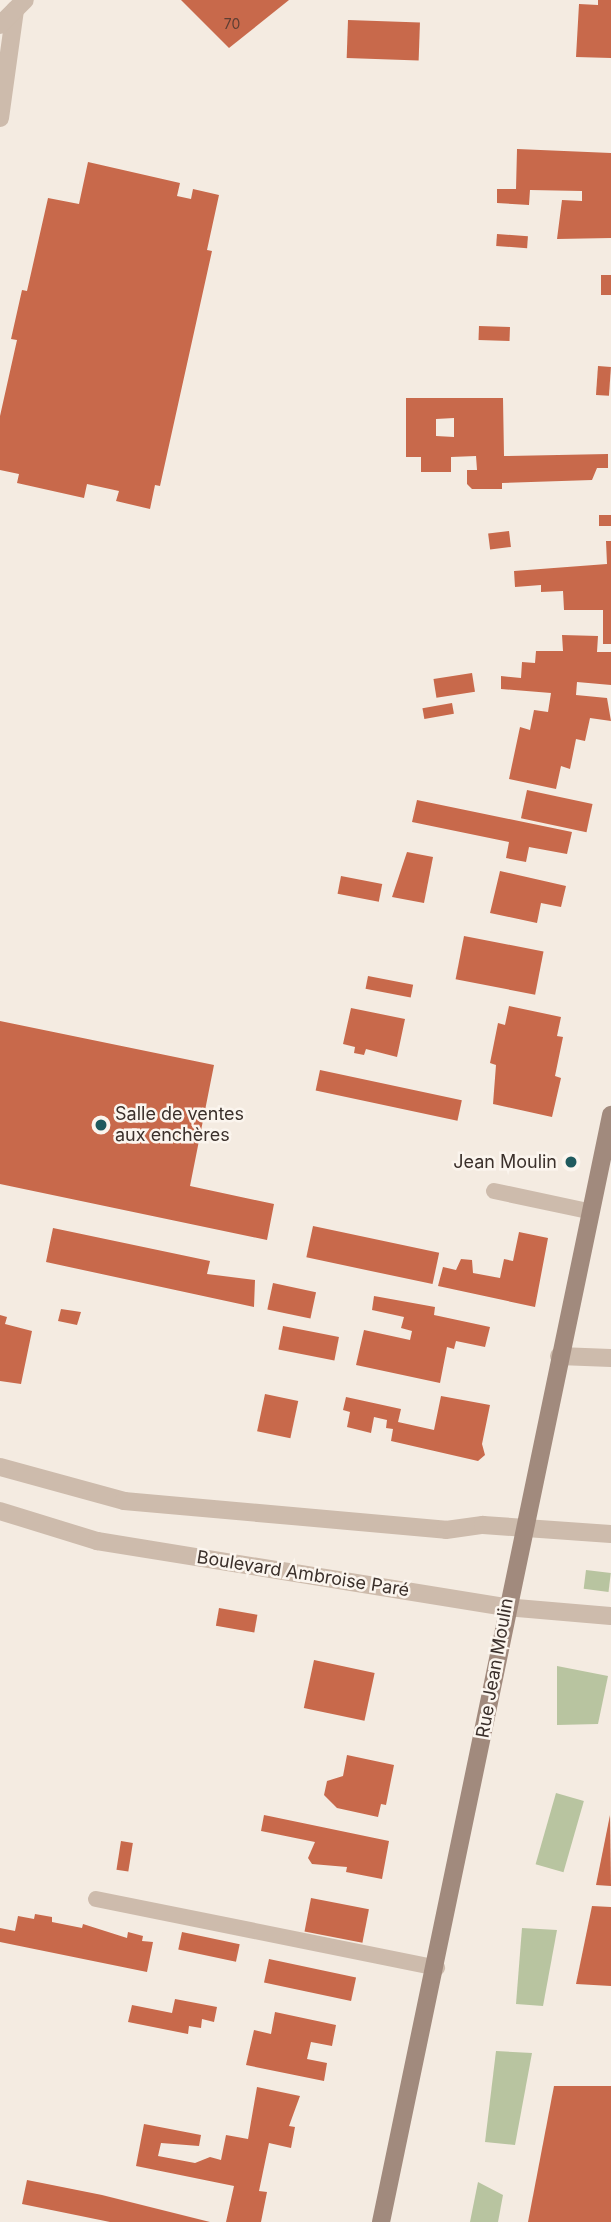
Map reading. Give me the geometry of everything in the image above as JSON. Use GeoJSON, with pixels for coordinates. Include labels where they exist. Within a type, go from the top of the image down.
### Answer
{"type":"FeatureCollection","features":[{"type":"Feature","properties":{"kind":"main road","name":"Rue Jean Moulin"},"geometry":{"type":"LineString","coordinates":[[382,2222],[437,1968],[522,1528],[588,1210],[611,1115]]}},
{"type":"Feature","properties":{"kind":"street"},"geometry":{"type":"LineString","coordinates":[[0,25],[20,5]]}},
{"type":"Feature","properties":{"kind":"street"},"geometry":{"type":"LineString","coordinates":[[0,118],[20,5]]}},
{"type":"Feature","properties":{"kind":"street"},"geometry":{"type":"LineString","coordinates":[[559,1356],[611,1358]]}},
{"type":"Feature","properties":{"kind":"street"},"geometry":{"type":"LineString","coordinates":[[0,1467],[124,1501],[446,1531],[483,1525],[611,1534]]}},
{"type":"Feature","properties":{"kind":"street","name":"Boulevard Ambroise Paré"},"geometry":{"type":"LineString","coordinates":[[0,1511],[97,1541],[506,1607],[611,1616]]}},
{"type":"Feature","properties":{"kind":"lane"},"geometry":{"type":"LineString","coordinates":[[494,1191],[588,1210]]}},
{"type":"Feature","properties":{"kind":"lane"},"geometry":{"type":"LineString","coordinates":[[96,1899],[437,1968]]}},
{"type":"Feature","properties":{"kind":"green space"},"geometry":{"type":"Polygon","coordinates":[[[586,1570],[611,1573],[608,1592],[584,1589],[586,1570]]]}},
{"type":"Feature","properties":{"kind":"green space"},"geometry":{"type":"Polygon","coordinates":[[[557,1666],[608,1676],[598,1724],[557,1725],[557,1666]]]}},
{"type":"Feature","properties":{"kind":"green space"},"geometry":{"type":"Polygon","coordinates":[[[556,1793],[584,1801],[563,1872],[536,1864],[556,1793]]]}},
{"type":"Feature","properties":{"kind":"green space"},"geometry":{"type":"Polygon","coordinates":[[[522,1928],[557,1930],[543,2006],[516,2004],[522,1928]]]}},
{"type":"Feature","properties":{"kind":"green space"},"geometry":{"type":"Polygon","coordinates":[[[496,2051],[532,2053],[515,2145],[485,2142],[496,2051]]]}},
{"type":"Feature","properties":{"kind":"green space"},"geometry":{"type":"Polygon","coordinates":[[[478,2182],[503,2195],[498,2222],[470,2222],[478,2182]]]}},
{"type":"Feature","properties":{"kind":"building"},"geometry":{"type":"Polygon","coordinates":[[[181,0],[289,0],[229,48],[181,0]]]}},
{"type":"Feature","properties":{"kind":"building"},"geometry":{"type":"Polygon","coordinates":[[[598,0],[611,0],[611,58],[576,57],[579,4],[598,5],[598,0]]]}},
{"type":"Feature","properties":{"kind":"building"},"geometry":{"type":"Polygon","coordinates":[[[348,20],[420,23],[419,60],[347,58],[348,20]]]}},
{"type":"Feature","properties":{"kind":"building"},"geometry":{"type":"Polygon","coordinates":[[[517,149],[611,153],[611,238],[557,239],[562,200],[582,201],[582,191],[530,190],[529,205],[497,203],[497,189],[516,189],[517,149]]]}},
{"type":"Feature","properties":{"kind":"building"},"geometry":{"type":"Polygon","coordinates":[[[88,162],[180,183],[177,196],[191,199],[193,189],[219,195],[207,250],[212,251],[160,486],[155,485],[150,509],[116,501],[119,491],[87,484],[84,498],[17,483],[19,474],[0,470],[0,416],[17,340],[11,339],[22,290],[27,291],[48,198],[79,204],[88,162]]]}},
{"type":"Feature","properties":{"kind":"building"},"geometry":{"type":"Polygon","coordinates":[[[497,234],[528,236],[527,248],[496,246],[497,234]]]}},
{"type":"Feature","properties":{"kind":"building"},"geometry":{"type":"Polygon","coordinates":[[[601,275],[611,275],[611,295],[601,295],[601,275]]]}},
{"type":"Feature","properties":{"kind":"building"},"geometry":{"type":"Polygon","coordinates":[[[479,326],[510,327],[509,341],[479,340],[479,326]]]}},
{"type":"Feature","properties":{"kind":"building"},"geometry":{"type":"Polygon","coordinates":[[[598,366],[611,367],[609,396],[596,395],[598,366]]]}},
{"type":"Feature","properties":{"kind":"building"},"geometry":{"type":"Polygon","coordinates":[[[406,398],[503,398],[504,456],[608,454],[608,468],[597,468],[592,480],[502,483],[502,489],[472,489],[467,484],[467,470],[477,470],[476,456],[451,457],[451,472],[421,472],[421,457],[406,457],[406,398]],[[454,418],[436,419],[436,436],[454,437],[454,418]]]}},
{"type":"Feature","properties":{"kind":"building"},"geometry":{"type":"Polygon","coordinates":[[[599,515],[611,515],[611,526],[599,526],[599,515]]]}},
{"type":"Feature","properties":{"kind":"building"},"geometry":{"type":"Polygon","coordinates":[[[509,531],[511,547],[490,549],[488,534],[509,531]]]}},
{"type":"Feature","properties":{"kind":"building"},"geometry":{"type":"Polygon","coordinates":[[[606,541],[611,541],[611,644],[603,644],[603,610],[564,610],[563,591],[541,592],[541,585],[515,587],[514,571],[607,564],[606,541]]]}},
{"type":"Feature","properties":{"kind":"building"},"geometry":{"type":"Polygon","coordinates":[[[562,635],[598,636],[597,652],[611,652],[611,685],[577,682],[576,695],[607,698],[611,721],[590,718],[585,741],[576,739],[570,769],[561,766],[556,789],[509,779],[520,727],[530,730],[534,710],[548,712],[551,693],[501,689],[501,676],[521,678],[522,662],[535,663],[536,651],[563,651],[562,635]]]}},
{"type":"Feature","properties":{"kind":"building"},"geometry":{"type":"Polygon","coordinates":[[[472,673],[475,692],[436,698],[433,679],[472,673]]]}},
{"type":"Feature","properties":{"kind":"building"},"geometry":{"type":"Polygon","coordinates":[[[452,703],[454,714],[424,719],[422,708],[452,703]]]}},
{"type":"Feature","properties":{"kind":"building"},"geometry":{"type":"Polygon","coordinates":[[[527,790],[593,804],[587,832],[521,818],[527,790]]]}},
{"type":"Feature","properties":{"kind":"building"},"geometry":{"type":"Polygon","coordinates":[[[417,800],[572,832],[567,854],[529,847],[526,862],[506,858],[509,842],[412,822],[417,800]]]}},
{"type":"Feature","properties":{"kind":"building"},"geometry":{"type":"Polygon","coordinates":[[[407,852],[433,857],[424,903],[392,897],[407,852]]]}},
{"type":"Feature","properties":{"kind":"building"},"geometry":{"type":"Polygon","coordinates":[[[500,871],[566,886],[561,907],[541,903],[537,923],[490,913],[500,871]]]}},
{"type":"Feature","properties":{"kind":"building"},"geometry":{"type":"Polygon","coordinates":[[[341,876],[382,884],[379,902],[338,894],[341,876]]]}},
{"type":"Feature","properties":{"kind":"building"},"geometry":{"type":"Polygon","coordinates":[[[464,936],[544,951],[535,995],[456,979],[464,936]]]}},
{"type":"Feature","properties":{"kind":"building"},"geometry":{"type":"Polygon","coordinates":[[[368,976],[413,985],[411,998],[366,989],[368,976]]]}},
{"type":"Feature","properties":{"kind":"building"},"geometry":{"type":"Polygon","coordinates":[[[509,1006],[561,1017],[557,1036],[563,1037],[555,1076],[561,1078],[552,1117],[493,1104],[496,1065],[490,1063],[498,1023],[505,1025],[509,1006]]]}},
{"type":"Feature","properties":{"kind":"building"},"geometry":{"type":"Polygon","coordinates":[[[351,1008],[405,1019],[397,1057],[366,1049],[364,1055],[354,1053],[355,1047],[343,1044],[351,1008]]]}},
{"type":"Feature","properties":{"kind":"building","name":"Salle de ventes aux enchères"},"geometry":{"type":"Polygon","coordinates":[[[0,1021],[214,1065],[190,1186],[274,1204],[267,1240],[0,1184],[0,1021]]]}},
{"type":"Feature","properties":{"kind":"building"},"geometry":{"type":"Polygon","coordinates":[[[320,1070],[462,1100],[457,1121],[316,1091],[320,1070]]]}},
{"type":"Feature","properties":{"kind":"building"},"geometry":{"type":"Polygon","coordinates":[[[313,1226],[439,1253],[433,1284],[306,1257],[313,1226]]]}},
{"type":"Feature","properties":{"kind":"building"},"geometry":{"type":"Polygon","coordinates":[[[53,1228],[210,1261],[207,1274],[255,1280],[254,1307],[46,1262],[53,1228]]]}},
{"type":"Feature","properties":{"kind":"building"},"geometry":{"type":"Polygon","coordinates":[[[519,1232],[548,1238],[535,1307],[438,1286],[443,1267],[456,1270],[461,1259],[472,1260],[473,1273],[500,1278],[504,1259],[513,1261],[519,1232]]]}},
{"type":"Feature","properties":{"kind":"building"},"geometry":{"type":"Polygon","coordinates":[[[273,1283],[316,1292],[310,1319],[267,1309],[273,1283]]]}},
{"type":"Feature","properties":{"kind":"building"},"geometry":{"type":"Polygon","coordinates":[[[374,1296],[435,1307],[434,1315],[490,1327],[485,1347],[456,1341],[454,1349],[447,1347],[440,1383],[356,1365],[364,1330],[410,1340],[412,1331],[401,1328],[404,1317],[372,1310],[374,1296]]]}},
{"type":"Feature","properties":{"kind":"building"},"geometry":{"type":"Polygon","coordinates":[[[61,1309],[81,1312],[77,1325],[58,1321],[61,1309]]]}},
{"type":"Feature","properties":{"kind":"building"},"geometry":{"type":"Polygon","coordinates":[[[0,1315],[7,1317],[5,1324],[32,1331],[21,1384],[0,1381],[0,1315]]]}},
{"type":"Feature","properties":{"kind":"building"},"geometry":{"type":"Polygon","coordinates":[[[283,1326],[339,1337],[334,1360],[278,1350],[283,1326]]]}},
{"type":"Feature","properties":{"kind":"building"},"geometry":{"type":"Polygon","coordinates":[[[265,1394],[298,1401],[290,1438],[257,1431],[265,1394]]]}},
{"type":"Feature","properties":{"kind":"building"},"geometry":{"type":"Polygon","coordinates":[[[441,1396],[490,1405],[482,1444],[485,1455],[478,1461],[391,1441],[393,1429],[386,1428],[387,1420],[374,1417],[371,1433],[347,1427],[350,1412],[343,1410],[346,1397],[401,1409],[398,1422],[434,1430],[441,1396]]]}},
{"type":"Feature","properties":{"kind":"building"},"geometry":{"type":"Polygon","coordinates":[[[219,1608],[257,1615],[254,1632],[216,1626],[219,1608]]]}},
{"type":"Feature","properties":{"kind":"building"},"geometry":{"type":"Polygon","coordinates":[[[314,1660],[375,1673],[364,1721],[304,1708],[314,1660]]]}},
{"type":"Feature","properties":{"kind":"building"},"geometry":{"type":"Polygon","coordinates":[[[347,1755],[394,1765],[386,1805],[381,1804],[378,1817],[337,1808],[324,1795],[327,1781],[343,1776],[347,1755]]]}},
{"type":"Feature","properties":{"kind":"building"},"geometry":{"type":"Polygon","coordinates":[[[264,1815],[389,1841],[382,1879],[346,1872],[347,1867],[312,1864],[308,1858],[315,1842],[261,1831],[264,1815]]]}},
{"type":"Feature","properties":{"kind":"building"},"geometry":{"type":"Polygon","coordinates":[[[610,1815],[611,1886],[596,1885],[610,1815]]]}},
{"type":"Feature","properties":{"kind":"building"},"geometry":{"type":"Polygon","coordinates":[[[121,1841],[133,1843],[128,1872],[116,1870],[121,1841]]]}},
{"type":"Feature","properties":{"kind":"building"},"geometry":{"type":"Polygon","coordinates":[[[311,1898],[369,1909],[362,1943],[305,1931],[311,1898]]]}},
{"type":"Feature","properties":{"kind":"building"},"geometry":{"type":"Polygon","coordinates":[[[592,1906],[611,1907],[611,1986],[576,1984],[592,1906]]]}},
{"type":"Feature","properties":{"kind":"building"},"geometry":{"type":"Polygon","coordinates":[[[35,1914],[52,1917],[52,1922],[82,1928],[83,1924],[127,1938],[128,1932],[143,1936],[142,1941],[153,1942],[147,1972],[0,1942],[0,1928],[15,1931],[18,1916],[34,1919],[35,1914]]]}},
{"type":"Feature","properties":{"kind":"building"},"geometry":{"type":"Polygon","coordinates":[[[182,1932],[240,1944],[236,1962],[178,1950],[182,1932]]]}},
{"type":"Feature","properties":{"kind":"building"},"geometry":{"type":"Polygon","coordinates":[[[269,1959],[356,1978],[351,2001],[264,1982],[269,1959]]]}},
{"type":"Feature","properties":{"kind":"building"},"geometry":{"type":"Polygon","coordinates":[[[175,1999],[217,2007],[214,2022],[202,2019],[201,2028],[189,2026],[188,2034],[128,2022],[132,2005],[172,2013],[175,1999]]]}},
{"type":"Feature","properties":{"kind":"building"},"geometry":{"type":"Polygon","coordinates":[[[275,2012],[336,2025],[332,2046],[311,2042],[307,2059],[327,2063],[324,2081],[246,2065],[254,2030],[271,2034],[275,2012]]]}},
{"type":"Feature","properties":{"kind":"building"},"geometry":{"type":"Polygon","coordinates":[[[554,2086],[611,2086],[611,2222],[528,2222],[554,2086]]]}},
{"type":"Feature","properties":{"kind":"building"},"geometry":{"type":"Polygon","coordinates":[[[257,2087],[300,2096],[289,2126],[295,2127],[291,2148],[269,2143],[259,2191],[267,2192],[261,2222],[226,2222],[234,2186],[136,2166],[144,2124],[201,2135],[199,2146],[161,2143],[158,2156],[195,2163],[210,2157],[221,2160],[226,2135],[248,2139],[257,2087]]]}},
{"type":"Feature","properties":{"kind":"building"},"geometry":{"type":"Polygon","coordinates":[[[27,2180],[102,2195],[210,2222],[110,2222],[22,2204],[27,2180]]]}},
{"type":"Feature","properties":{"kind":"place","name":"Salle de ventes aux enchères"},"geometry":{"type":"Point","coordinates":[101,1125]}},
{"type":"Feature","properties":{"kind":"place","name":"Jean Moulin"},"geometry":{"type":"Point","coordinates":[571,1162]}}]}
